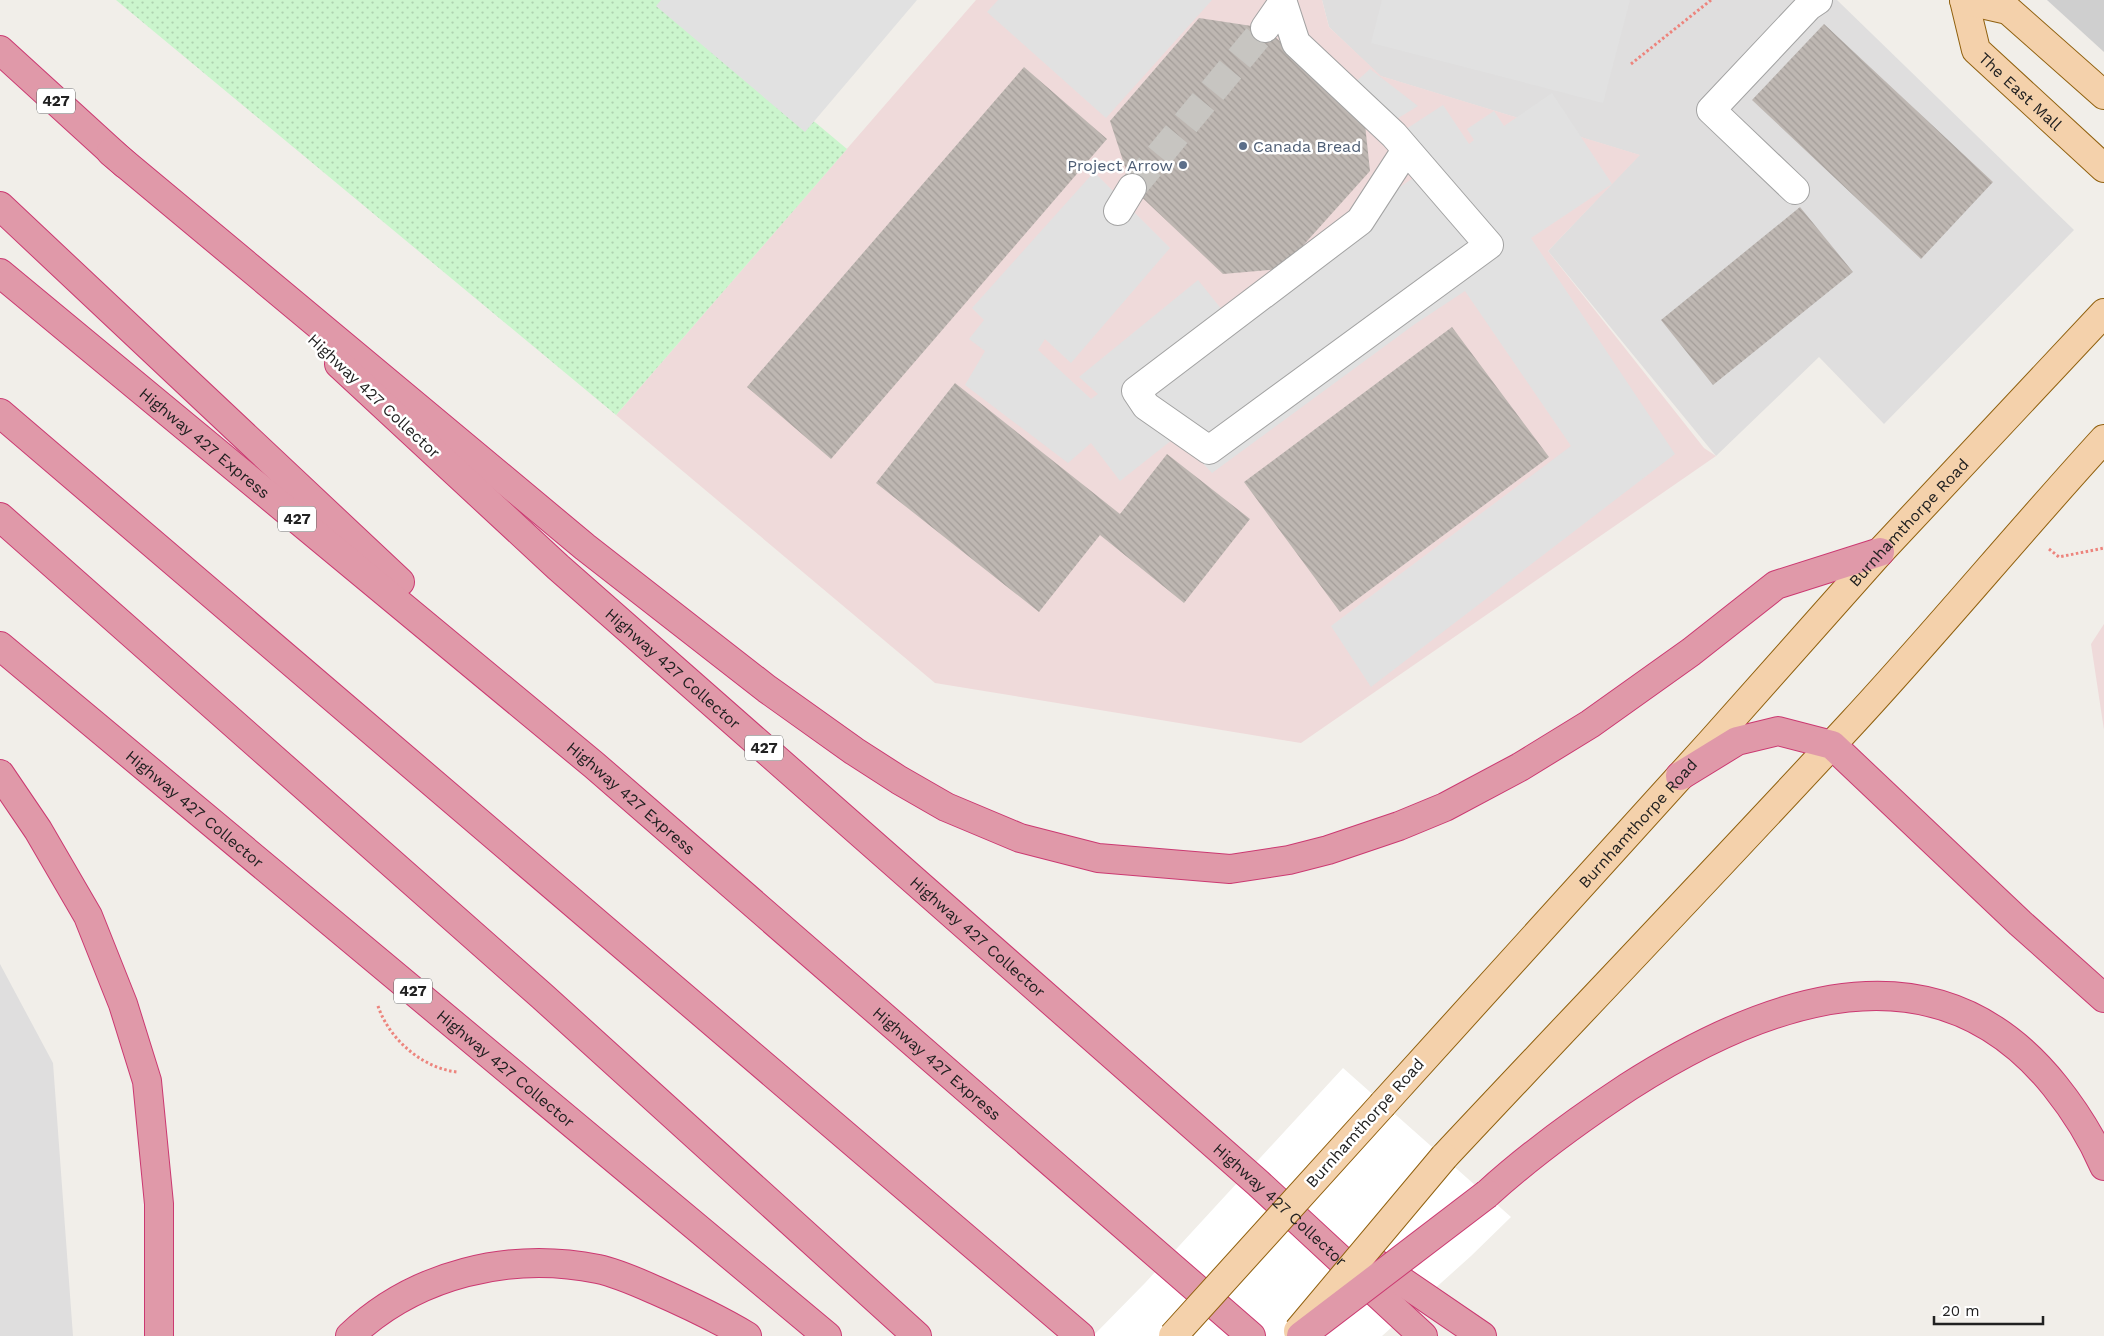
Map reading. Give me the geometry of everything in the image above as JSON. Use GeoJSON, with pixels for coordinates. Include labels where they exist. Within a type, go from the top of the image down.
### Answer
{"type":"FeatureCollection","features":[{"type":"Feature","properties":{"kind":"highway","name":"Highway 427 Collector"},"geometry":{"type":"LineString","coordinates":[[0,50],[558,567],[1258,1183],[1423,1336]]}},
{"type":"Feature","properties":{"kind":"highway"},"geometry":{"type":"LineString","coordinates":[[112,152],[585,547],[767,689],[854,751],[946,808],[1020,838],[1098,858],[1230,869],[1296,858],[1399,826],[1445,807],[1520,768],[1590,724],[1691,652],[1776,585],[1880,552]]}},
{"type":"Feature","properties":{"kind":"highway"},"geometry":{"type":"LineString","coordinates":[[0,206],[594,765]]}},
{"type":"Feature","properties":{"kind":"highway","name":"Highway 427 Express"},"geometry":{"type":"LineString","coordinates":[[0,273],[594,765],[1251,1336]]}},
{"type":"Feature","properties":{"kind":"highway"},"geometry":{"type":"LineString","coordinates":[[0,413],[1080,1336]]}},
{"type":"Feature","properties":{"kind":"highway"},"geometry":{"type":"LineString","coordinates":[[0,517],[542,996],[917,1336]]}},
{"type":"Feature","properties":{"kind":"highway","name":"Highway 427 Collector"},"geometry":{"type":"LineString","coordinates":[[0,646],[826,1336]]}},
{"type":"Feature","properties":{"kind":"highway"},"geometry":{"type":"LineString","coordinates":[[1680,776],[1737,741],[1778,731],[1832,745],[2020,923],[2104,998]]}},
{"type":"Feature","properties":{"kind":"highway"},"geometry":{"type":"LineString","coordinates":[[0,774],[38,830],[88,916],[123,1004],[147,1081],[159,1204],[159,1336]]}},
{"type":"Feature","properties":{"kind":"highway"},"geometry":{"type":"LineString","coordinates":[[1301,1336],[1488,1194],[1512,1172],[1572,1124],[1689,1050],[1718,1035],[1763,1017],[1808,1004],[1843,997],[1892,996],[1949,1006],[1980,1021],[2016,1045],[2038,1065],[2075,1112],[2094,1142],[2104,1166]]}},
{"type":"Feature","properties":{"kind":"highway"},"geometry":{"type":"LineString","coordinates":[[1258,1183],[1482,1336]]}},
{"type":"Feature","properties":{"kind":"highway"},"geometry":{"type":"LineString","coordinates":[[350,1336],[360,1326],[397,1301],[431,1283],[455,1274],[477,1269],[517,1264],[551,1264],[598,1269],[633,1281],[709,1314],[747,1336]]}},
{"type":"Feature","properties":{"kind":"main road","name":"The East Mall"},"geometry":{"type":"LineString","coordinates":[[2104,95],[2008,10],[1964,0],[1976,50],[2104,168]]}},
{"type":"Feature","properties":{"kind":"main road","name":"Burnhamthorpe Road"},"geometry":{"type":"LineString","coordinates":[[1172,1336],[1780,666],[1880,552],[2104,312]]}},
{"type":"Feature","properties":{"kind":"main road"},"geometry":{"type":"LineString","coordinates":[[1294,1336],[1444,1157],[1832,745],[2104,439]]}},
{"type":"Feature","properties":{"kind":"lane"},"geometry":{"type":"LineString","coordinates":[[1795,190],[1711,110],[1809,6],[1818,0]]}},
{"type":"Feature","properties":{"kind":"lane"},"geometry":{"type":"LineString","coordinates":[[1265,28],[1283,1]]}},
{"type":"Feature","properties":{"kind":"lane"},"geometry":{"type":"LineString","coordinates":[[1283,1],[1296,43],[1394,135],[1489,245],[1209,450],[1146,406],[1136,391],[1360,221],[1406,150]]}},
{"type":"Feature","properties":{"kind":"lane"},"geometry":{"type":"LineString","coordinates":[[1118,211],[1132,188]]}},
{"type":"Feature","properties":{"kind":"path"},"geometry":{"type":"LineString","coordinates":[[1631,64],[1711,0]]}},
{"type":"Feature","properties":{"kind":"path"},"geometry":{"type":"LineString","coordinates":[[2024,527],[2059,557],[2104,548]]}},
{"type":"Feature","properties":{"kind":"shaded area"},"geometry":{"type":"Polygon","coordinates":[[[661,0],[917,0],[805,132],[656,6],[661,0]]]}},
{"type":"Feature","properties":{"kind":"shaded area"},"geometry":{"type":"Polygon","coordinates":[[[976,0],[1322,0],[1329,27],[1381,76],[1640,155],[1548,251],[1704,448],[1716,456],[1301,743],[935,683],[616,415],[976,0]]]}},
{"type":"Feature","properties":{"kind":"shaded area"},"geometry":{"type":"Polygon","coordinates":[[[998,0],[1212,0],[1106,118],[987,12],[998,0]]]}},
{"type":"Feature","properties":{"kind":"shaded area"},"geometry":{"type":"Polygon","coordinates":[[[1322,0],[1837,0],[2074,230],[1884,424],[1819,357],[1716,456],[1548,251],[1639,155],[1380,76],[1329,27],[1322,0]]]}},
{"type":"Feature","properties":{"kind":"shaded area"},"geometry":{"type":"Polygon","coordinates":[[[1382,0],[1630,0],[1603,103],[1371,43],[1382,0]]]}},
{"type":"Feature","properties":{"kind":"shaded area"},"geometry":{"type":"Polygon","coordinates":[[[2047,0],[2104,0],[2104,52],[2047,0]]]}},
{"type":"Feature","properties":{"kind":"shaded area"},"geometry":{"type":"Polygon","coordinates":[[[1370,69],[1418,106],[1395,120],[1351,86],[1370,69]]]}},
{"type":"Feature","properties":{"kind":"shaded area"},"geometry":{"type":"Polygon","coordinates":[[[1552,93],[1612,184],[1531,238],[1675,454],[1371,687],[1331,626],[1571,446],[1465,291],[1415,324],[1212,473],[1177,436],[1120,481],[1091,443],[1068,463],[965,385],[985,351],[969,339],[984,320],[972,308],[1094,172],[1170,248],[1071,363],[1045,339],[1038,350],[1091,399],[1098,394],[1079,377],[1198,280],[1227,316],[1347,223],[1425,170],[1400,133],[1443,105],[1469,144],[1474,140],[1467,129],[1494,111],[1504,126],[1552,93]]]}},
{"type":"Feature","properties":{"kind":"shaded area"},"geometry":{"type":"Polygon","coordinates":[[[2104,624],[2104,730],[2091,644],[2104,624]]]}},
{"type":"Feature","properties":{"kind":"shaded area"},"geometry":{"type":"Polygon","coordinates":[[[0,964],[53,1063],[73,1336],[0,1336],[0,964]]]}},
{"type":"Feature","properties":{"kind":"green space"},"geometry":{"type":"Polygon","coordinates":[[[116,0],[669,0],[847,149],[616,415],[116,0]]]}},
{"type":"Feature","properties":{"kind":"pier"},"geometry":{"type":"Polygon","coordinates":[[[1343,1068],[1511,1217],[1471,1256],[1382,1336],[1093,1336],[1145,1283],[1343,1068]]]}},
{"type":"Feature","properties":{"kind":"building","name":"Canada Bread"},"geometry":{"type":"Polygon","coordinates":[[[1199,18],[1265,28],[1364,115],[1370,171],[1282,269],[1223,274],[1132,188],[1110,121],[1199,18]]]}},
{"type":"Feature","properties":{"kind":"building"},"geometry":{"type":"Polygon","coordinates":[[[1824,24],[1993,182],[1921,259],[1752,100],[1824,24]]]}},
{"type":"Feature","properties":{"kind":"building"},"geometry":{"type":"Polygon","coordinates":[[[1024,67],[1107,139],[831,459],[747,387],[1024,67]]]}},
{"type":"Feature","properties":{"kind":"building"},"geometry":{"type":"Polygon","coordinates":[[[1800,207],[1853,272],[1713,385],[1661,320],[1800,207]]]}},
{"type":"Feature","properties":{"kind":"building"},"geometry":{"type":"Polygon","coordinates":[[[1452,327],[1549,457],[1340,612],[1244,482],[1452,327]]]}},
{"type":"Feature","properties":{"kind":"building"},"geometry":{"type":"Polygon","coordinates":[[[955,383],[1120,514],[1167,454],[1250,519],[1184,603],[1100,535],[1039,612],[876,483],[955,383]]]}},
{"type":"Feature","properties":{"kind":"tunnel"},"geometry":{"type":"LineString","coordinates":[[1132,188],[1265,28]]}},
{"type":"Feature","properties":{"kind":"place","name":"Canada Bread"},"geometry":{"type":"Point","coordinates":[1243,146]}},
{"type":"Feature","properties":{"kind":"place","name":"Project Arrow"},"geometry":{"type":"Point","coordinates":[1183,165]}}]}
